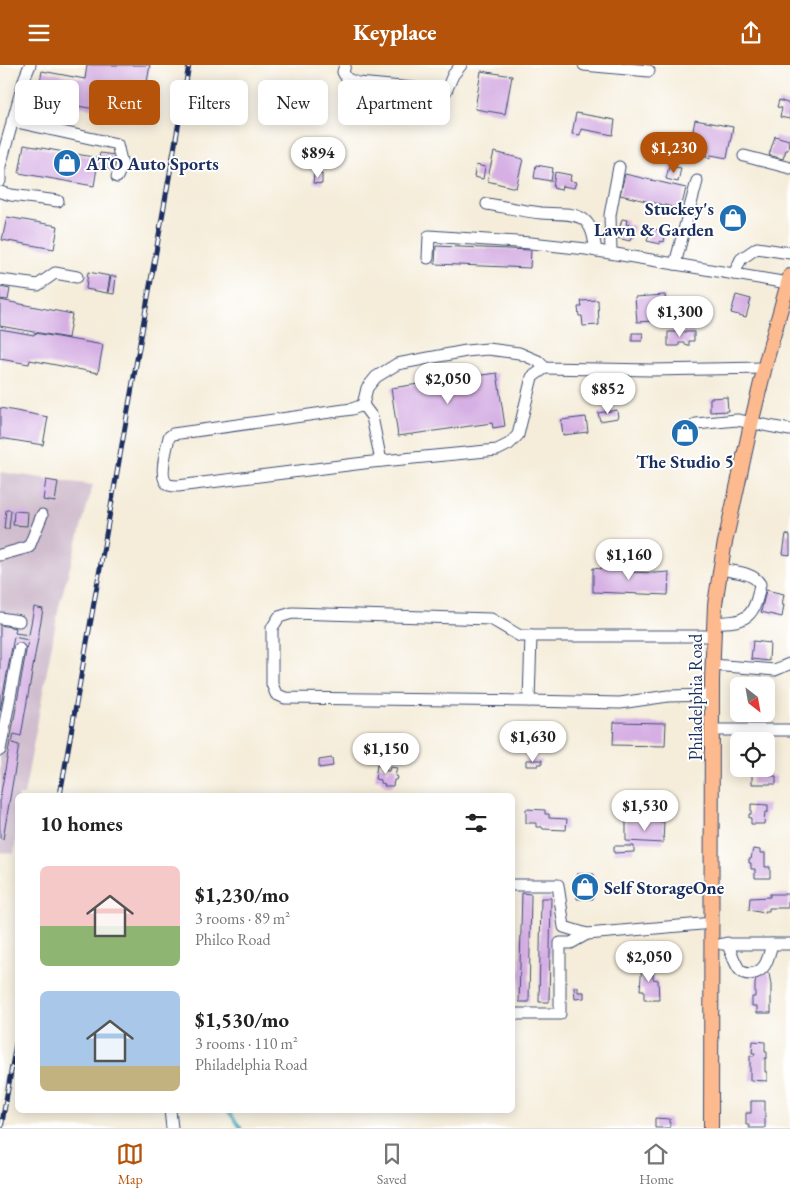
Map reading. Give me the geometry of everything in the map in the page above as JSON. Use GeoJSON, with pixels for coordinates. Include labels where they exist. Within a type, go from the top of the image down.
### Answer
{"type":"FeatureCollection","features":[{"type":"Feature","properties":{"kind":"main road","name":"Philadelphia Road"},"geometry":{"type":"LineString","coordinates":[[711,1128],[713,944],[712,665],[714,622],[721,569],[751,424],[764,368],[789,280]]}},
{"type":"Feature","properties":{"kind":"street"},"geometry":{"type":"LineString","coordinates":[[0,181],[0,168],[12,121],[30,65]]}},
{"type":"Feature","properties":{"kind":"street"},"geometry":{"type":"LineString","coordinates":[[345,65],[343,72],[347,79],[358,83],[446,91],[453,75],[461,65]]}},
{"type":"Feature","properties":{"kind":"street"},"geometry":{"type":"LineString","coordinates":[[584,65],[649,71]]}},
{"type":"Feature","properties":{"kind":"street"},"geometry":{"type":"LineString","coordinates":[[12,121],[117,144],[122,165],[117,177]]}},
{"type":"Feature","properties":{"kind":"street"},"geometry":{"type":"LineString","coordinates":[[744,156],[790,168]]}},
{"type":"Feature","properties":{"kind":"street"},"geometry":{"type":"LineString","coordinates":[[611,253],[610,215],[620,167]]}},
{"type":"Feature","properties":{"kind":"street"},"geometry":{"type":"LineString","coordinates":[[675,264],[697,181]]}},
{"type":"Feature","properties":{"kind":"street"},"geometry":{"type":"LineString","coordinates":[[0,192],[58,201]]}},
{"type":"Feature","properties":{"kind":"street"},"geometry":{"type":"LineString","coordinates":[[487,204],[584,219],[590,227],[591,250]]}},
{"type":"Feature","properties":{"kind":"street"},"geometry":{"type":"LineString","coordinates":[[428,258],[429,236],[531,243],[591,250],[734,274],[789,280]]}},
{"type":"Feature","properties":{"kind":"street"},"geometry":{"type":"LineString","coordinates":[[734,274],[740,259],[757,248],[790,253]]}},
{"type":"Feature","properties":{"kind":"street"},"geometry":{"type":"LineString","coordinates":[[0,281],[38,285],[56,273],[77,277]]}},
{"type":"Feature","properties":{"kind":"street"},"geometry":{"type":"LineString","coordinates":[[363,405],[367,388],[371,383],[376,377],[397,364],[466,351],[488,349],[518,353],[538,361],[545,368]]}},
{"type":"Feature","properties":{"kind":"street"},"geometry":{"type":"LineString","coordinates":[[363,405],[352,409],[173,434],[169,437],[163,473],[165,481],[170,485],[178,486],[376,462],[497,450],[510,445],[518,435],[532,377],[545,368],[651,370],[764,368]]}},
{"type":"Feature","properties":{"kind":"street"},"geometry":{"type":"LineString","coordinates":[[363,405],[372,417],[376,462]]}},
{"type":"Feature","properties":{"kind":"street"},"geometry":{"type":"LineString","coordinates":[[696,424],[737,420],[790,430]]}},
{"type":"Feature","properties":{"kind":"street"},"geometry":{"type":"LineString","coordinates":[[0,555],[29,547],[42,515]]}},
{"type":"Feature","properties":{"kind":"street"},"geometry":{"type":"LineString","coordinates":[[714,622],[732,623],[746,617],[752,611],[757,600],[760,584],[756,578],[750,575],[721,569]]}},
{"type":"Feature","properties":{"kind":"street"},"geometry":{"type":"LineString","coordinates":[[712,695],[668,696],[620,703],[285,698],[276,694],[272,684],[272,628],[279,617],[292,613],[491,619],[520,636],[713,637]]}},
{"type":"Feature","properties":{"kind":"street"},"geometry":{"type":"LineString","coordinates":[[0,618],[19,621]]}},
{"type":"Feature","properties":{"kind":"street"},"geometry":{"type":"LineString","coordinates":[[529,701],[531,635]]}},
{"type":"Feature","properties":{"kind":"street"},"geometry":{"type":"LineString","coordinates":[[0,750],[19,649]]}},
{"type":"Feature","properties":{"kind":"street"},"geometry":{"type":"LineString","coordinates":[[712,665],[775,670],[789,664]]}},
{"type":"Feature","properties":{"kind":"street"},"geometry":{"type":"LineString","coordinates":[[713,729],[790,730]]}},
{"type":"Feature","properties":{"kind":"street"},"geometry":{"type":"LineString","coordinates":[[515,885],[558,885],[564,927],[587,934],[713,923]]}},
{"type":"Feature","properties":{"kind":"street"},"geometry":{"type":"LineString","coordinates":[[515,1014],[560,1013],[560,943],[571,943],[587,934]]}},
{"type":"Feature","properties":{"kind":"street"},"geometry":{"type":"LineString","coordinates":[[727,943],[740,971],[745,974],[760,971],[765,967],[772,944]]}},
{"type":"Feature","properties":{"kind":"street"},"geometry":{"type":"LineString","coordinates":[[713,944],[790,944]]}},
{"type":"Feature","properties":{"kind":"street"},"geometry":{"type":"LineString","coordinates":[[170,1113],[172,1128]]}},
{"type":"Feature","properties":{"kind":"shaded area"},"geometry":{"type":"Polygon","coordinates":[[[0,472],[93,485],[59,606],[24,793],[15,793],[14,854],[0,852],[0,472]]]}},
{"type":"Feature","properties":{"kind":"building"},"geometry":{"type":"Polygon","coordinates":[[[87,65],[150,65],[147,80],[89,80],[89,108],[79,106],[79,80],[40,80],[42,71],[85,79],[87,65]]]}},
{"type":"Feature","properties":{"kind":"building"},"geometry":{"type":"Polygon","coordinates":[[[481,71],[512,76],[505,114],[475,109],[481,71]]]}},
{"type":"Feature","properties":{"kind":"building"},"geometry":{"type":"Polygon","coordinates":[[[779,100],[790,104],[790,119],[780,117],[782,108],[777,107],[779,100]]]}},
{"type":"Feature","properties":{"kind":"building"},"geometry":{"type":"Polygon","coordinates":[[[576,113],[615,120],[613,135],[581,129],[580,135],[572,134],[576,113]]]}},
{"type":"Feature","properties":{"kind":"building"},"geometry":{"type":"Polygon","coordinates":[[[695,120],[733,127],[727,158],[711,155],[710,158],[706,157],[707,154],[689,151],[695,120]]]}},
{"type":"Feature","properties":{"kind":"building"},"geometry":{"type":"Polygon","coordinates":[[[775,136],[789,140],[788,150],[786,150],[783,159],[769,155],[775,136]]]}},
{"type":"Feature","properties":{"kind":"building","name":"ATO Auto Sports"},"geometry":{"type":"Polygon","coordinates":[[[24,145],[99,158],[100,153],[115,155],[112,170],[97,168],[94,186],[19,173],[24,145]]]}},
{"type":"Feature","properties":{"kind":"building"},"geometry":{"type":"Polygon","coordinates":[[[494,152],[523,159],[516,188],[487,181],[494,152]]]}},
{"type":"Feature","properties":{"kind":"building"},"geometry":{"type":"Polygon","coordinates":[[[476,165],[485,167],[483,179],[474,177],[476,165]]]}},
{"type":"Feature","properties":{"kind":"building"},"geometry":{"type":"Polygon","coordinates":[[[536,165],[553,168],[551,181],[534,178],[536,165]]]}},
{"type":"Feature","properties":{"kind":"building"},"geometry":{"type":"Polygon","coordinates":[[[669,166],[681,168],[678,182],[666,179],[669,166]]]}},
{"type":"Feature","properties":{"kind":"building"},"geometry":{"type":"Polygon","coordinates":[[[555,172],[571,175],[570,181],[576,182],[574,188],[562,186],[561,190],[553,188],[555,172]]]}},
{"type":"Feature","properties":{"kind":"building"},"geometry":{"type":"Polygon","coordinates":[[[314,174],[322,174],[322,184],[313,183],[314,174]]]}},
{"type":"Feature","properties":{"kind":"building"},"geometry":{"type":"Polygon","coordinates":[[[625,174],[686,188],[681,209],[620,195],[625,174]]]}},
{"type":"Feature","properties":{"kind":"building","name":"Stuckey's Lawn & Garden"},"geometry":{"type":"Polygon","coordinates":[[[728,211],[740,214],[737,225],[726,223],[728,211]]]}},
{"type":"Feature","properties":{"kind":"building"},"geometry":{"type":"Polygon","coordinates":[[[7,217],[58,226],[54,249],[2,240],[7,217]]]}},
{"type":"Feature","properties":{"kind":"building"},"geometry":{"type":"Polygon","coordinates":[[[622,219],[627,220],[626,224],[634,226],[630,241],[617,238],[622,219]]]}},
{"type":"Feature","properties":{"kind":"building"},"geometry":{"type":"Polygon","coordinates":[[[651,228],[663,231],[662,235],[665,235],[664,242],[660,241],[660,244],[647,241],[651,228]]]}},
{"type":"Feature","properties":{"kind":"building"},"geometry":{"type":"Polygon","coordinates":[[[436,246],[531,250],[530,268],[435,264],[436,246]]]}},
{"type":"Feature","properties":{"kind":"building"},"geometry":{"type":"Polygon","coordinates":[[[88,272],[110,276],[107,293],[86,289],[88,272]]]}},
{"type":"Feature","properties":{"kind":"building"},"geometry":{"type":"Polygon","coordinates":[[[111,276],[116,276],[114,294],[108,293],[111,276]]]}},
{"type":"Feature","properties":{"kind":"building"},"geometry":{"type":"Polygon","coordinates":[[[0,287],[10,289],[8,300],[0,299],[0,287]]]}},
{"type":"Feature","properties":{"kind":"building"},"geometry":{"type":"Polygon","coordinates":[[[665,295],[667,320],[637,322],[635,297],[665,295]]]}},
{"type":"Feature","properties":{"kind":"building"},"geometry":{"type":"Polygon","coordinates":[[[736,295],[751,299],[746,317],[731,313],[736,295]]]}},
{"type":"Feature","properties":{"kind":"building"},"geometry":{"type":"Polygon","coordinates":[[[0,300],[72,314],[68,338],[0,326],[0,300]]]}},
{"type":"Feature","properties":{"kind":"building"},"geometry":{"type":"Polygon","coordinates":[[[598,300],[599,325],[583,326],[582,316],[579,316],[578,307],[582,307],[581,301],[598,300]]]}},
{"type":"Feature","properties":{"kind":"building"},"geometry":{"type":"Polygon","coordinates":[[[0,329],[103,345],[98,373],[30,360],[29,364],[0,359],[0,329]]]}},
{"type":"Feature","properties":{"kind":"building"},"geometry":{"type":"Polygon","coordinates":[[[668,332],[694,332],[694,341],[689,341],[689,346],[685,345],[685,343],[679,343],[679,346],[668,346],[668,332]]]}},
{"type":"Feature","properties":{"kind":"building"},"geometry":{"type":"Polygon","coordinates":[[[632,333],[643,333],[642,341],[632,341],[632,333]]]}},
{"type":"Feature","properties":{"kind":"building"},"geometry":{"type":"Polygon","coordinates":[[[497,373],[505,426],[493,428],[492,423],[398,436],[391,388],[497,373]]]}},
{"type":"Feature","properties":{"kind":"building"},"geometry":{"type":"Polygon","coordinates":[[[727,397],[728,411],[710,412],[710,398],[727,397]]]}},
{"type":"Feature","properties":{"kind":"building"},"geometry":{"type":"Polygon","coordinates":[[[0,408],[48,417],[43,445],[0,438],[0,408]]]}},
{"type":"Feature","properties":{"kind":"building"},"geometry":{"type":"Polygon","coordinates":[[[617,410],[618,418],[600,421],[598,413],[617,410]]]}},
{"type":"Feature","properties":{"kind":"building"},"geometry":{"type":"Polygon","coordinates":[[[586,417],[588,432],[563,435],[561,420],[586,417]]]}},
{"type":"Feature","properties":{"kind":"building","name":"The Studio 5"},"geometry":{"type":"Polygon","coordinates":[[[690,424],[690,429],[692,428],[691,435],[687,436],[687,441],[680,441],[678,425],[690,424]]]}},
{"type":"Feature","properties":{"kind":"building"},"geometry":{"type":"Polygon","coordinates":[[[46,480],[58,482],[55,502],[43,500],[46,480]]]}},
{"type":"Feature","properties":{"kind":"building"},"geometry":{"type":"Polygon","coordinates":[[[6,510],[11,510],[9,529],[4,529],[6,510]]]}},
{"type":"Feature","properties":{"kind":"building"},"geometry":{"type":"Polygon","coordinates":[[[14,511],[28,512],[27,526],[13,525],[14,511]]]}},
{"type":"Feature","properties":{"kind":"building"},"geometry":{"type":"Polygon","coordinates":[[[786,534],[790,535],[790,555],[783,554],[786,534]]]}},
{"type":"Feature","properties":{"kind":"building"},"geometry":{"type":"Polygon","coordinates":[[[602,564],[627,565],[629,572],[669,572],[668,595],[593,592],[593,568],[601,569],[602,564]]]}},
{"type":"Feature","properties":{"kind":"building"},"geometry":{"type":"Polygon","coordinates":[[[766,590],[784,594],[782,617],[761,612],[766,590]]]}},
{"type":"Feature","properties":{"kind":"building"},"geometry":{"type":"Polygon","coordinates":[[[34,607],[43,609],[21,736],[14,734],[12,743],[19,745],[3,839],[0,838],[0,798],[28,640],[14,637],[0,710],[0,625],[16,628],[15,633],[29,635],[34,607]]]}},
{"type":"Feature","properties":{"kind":"building"},"geometry":{"type":"Polygon","coordinates":[[[753,641],[770,643],[769,661],[751,659],[753,641]]]}},
{"type":"Feature","properties":{"kind":"building"},"geometry":{"type":"Polygon","coordinates":[[[614,722],[666,723],[665,746],[613,745],[614,722]]]}},
{"type":"Feature","properties":{"kind":"building"},"geometry":{"type":"Polygon","coordinates":[[[332,758],[333,766],[319,768],[319,760],[332,758]]]}},
{"type":"Feature","properties":{"kind":"building"},"geometry":{"type":"Polygon","coordinates":[[[526,760],[542,760],[542,764],[526,766],[526,760]]]}},
{"type":"Feature","properties":{"kind":"building"},"geometry":{"type":"Polygon","coordinates":[[[377,765],[387,767],[386,771],[389,771],[390,767],[397,768],[395,776],[397,777],[394,780],[393,786],[384,786],[385,784],[381,783],[381,780],[375,779],[377,765]]]}},
{"type":"Feature","properties":{"kind":"building"},"geometry":{"type":"Polygon","coordinates":[[[776,776],[776,784],[752,784],[752,777],[776,776]]]}},
{"type":"Feature","properties":{"kind":"building"},"geometry":{"type":"Polygon","coordinates":[[[751,804],[768,805],[764,824],[751,824],[749,814],[751,814],[751,804]]]}},
{"type":"Feature","properties":{"kind":"building"},"geometry":{"type":"Polygon","coordinates":[[[526,809],[545,810],[545,814],[549,814],[549,818],[567,819],[566,830],[543,829],[542,827],[536,827],[536,823],[526,823],[526,809]]]}},
{"type":"Feature","properties":{"kind":"building"},"geometry":{"type":"Polygon","coordinates":[[[626,821],[664,822],[663,843],[626,841],[626,821]]]}},
{"type":"Feature","properties":{"kind":"building"},"geometry":{"type":"Polygon","coordinates":[[[614,846],[634,846],[634,852],[614,853],[614,846]]]}},
{"type":"Feature","properties":{"kind":"building"},"geometry":{"type":"Polygon","coordinates":[[[753,849],[760,850],[760,853],[765,853],[765,867],[770,867],[770,878],[755,878],[755,869],[751,869],[751,863],[749,863],[753,849]]]}},
{"type":"Feature","properties":{"kind":"building","name":"Self StorageOne"},"geometry":{"type":"Polygon","coordinates":[[[577,874],[594,874],[593,899],[577,899],[577,874]]]}},
{"type":"Feature","properties":{"kind":"building"},"geometry":{"type":"Polygon","coordinates":[[[522,893],[531,894],[529,1002],[519,1002],[522,893]]]}},
{"type":"Feature","properties":{"kind":"building"},"geometry":{"type":"Polygon","coordinates":[[[770,894],[788,894],[788,908],[769,908],[769,911],[764,911],[764,913],[749,910],[750,898],[770,897],[770,894]]]}},
{"type":"Feature","properties":{"kind":"building"},"geometry":{"type":"Polygon","coordinates":[[[541,898],[551,898],[549,1002],[539,1002],[541,898]]]}},
{"type":"Feature","properties":{"kind":"building"},"geometry":{"type":"Polygon","coordinates":[[[642,964],[653,964],[653,979],[658,980],[659,1000],[644,1000],[644,990],[640,990],[642,964]]]}},
{"type":"Feature","properties":{"kind":"building"},"geometry":{"type":"Polygon","coordinates":[[[757,973],[769,973],[771,1013],[757,1013],[757,1006],[752,1006],[752,997],[755,997],[757,973]]]}},
{"type":"Feature","properties":{"kind":"building"},"geometry":{"type":"Polygon","coordinates":[[[574,987],[578,987],[578,992],[584,992],[584,998],[575,999],[574,987]]]}},
{"type":"Feature","properties":{"kind":"building"},"geometry":{"type":"Polygon","coordinates":[[[753,1041],[765,1042],[767,1058],[765,1058],[765,1072],[767,1072],[767,1081],[750,1080],[750,1056],[754,1056],[755,1053],[752,1053],[753,1041]]]}},
{"type":"Feature","properties":{"kind":"building"},"geometry":{"type":"Polygon","coordinates":[[[751,1101],[765,1101],[765,1128],[749,1128],[749,1125],[746,1125],[746,1113],[751,1113],[751,1101]]]}},
{"type":"Feature","properties":{"kind":"building"},"geometry":{"type":"Polygon","coordinates":[[[655,1118],[670,1119],[670,1128],[655,1128],[655,1118]]]}},
{"type":"Feature","properties":{"kind":"waterway"},"geometry":{"type":"LineString","coordinates":[[229,1113],[241,1128]]}},
{"type":"Feature","properties":{"kind":"railway"},"geometry":{"type":"LineString","coordinates":[[60,793],[189,65]]}},
{"type":"Feature","properties":{"kind":"railway"},"geometry":{"type":"LineString","coordinates":[[1,1128],[15,1050]]}},
{"type":"Feature","properties":{"kind":"place","name":"ATO Auto Sports"},"geometry":{"type":"Point","coordinates":[67,163]}},
{"type":"Feature","properties":{"kind":"place","name":"Stuckey's Lawn & Garden"},"geometry":{"type":"Point","coordinates":[733,218]}},
{"type":"Feature","properties":{"kind":"place","name":"The Studio 5"},"geometry":{"type":"Point","coordinates":[685,433]}},
{"type":"Feature","properties":{"kind":"place","name":"Self StorageOne"},"geometry":{"type":"Point","coordinates":[585,887]}}]}
